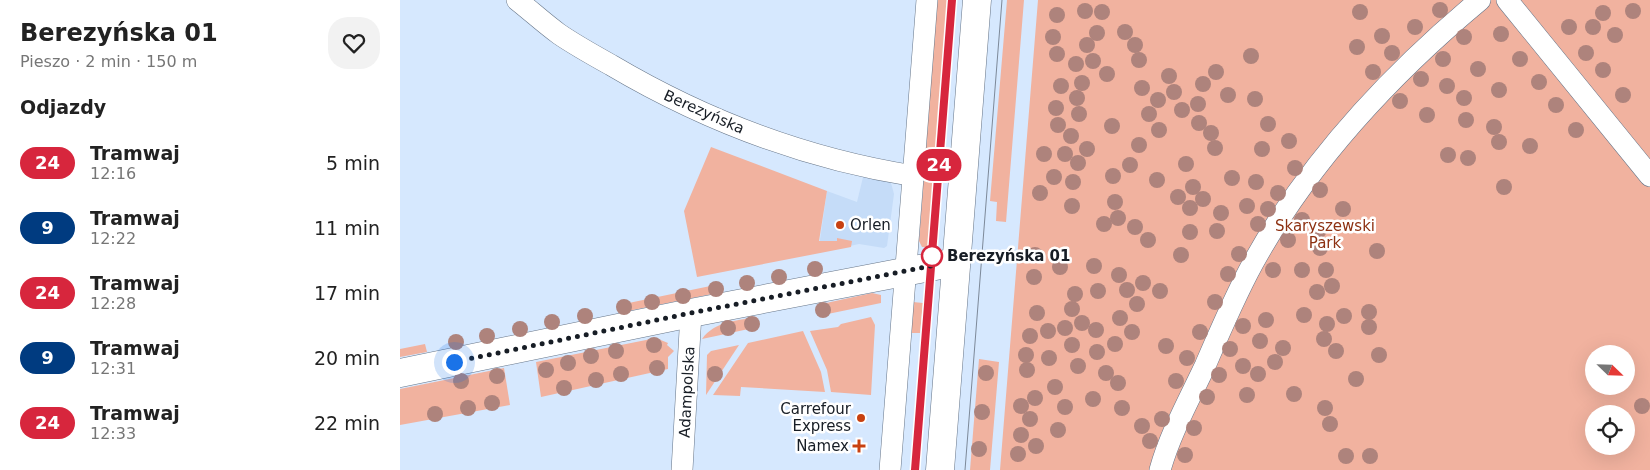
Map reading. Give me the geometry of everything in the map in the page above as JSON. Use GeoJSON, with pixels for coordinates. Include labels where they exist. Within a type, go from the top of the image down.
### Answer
{"type":"FeatureCollection","features":[{"type":"Feature","properties":{"kind":"street","name":"Berezyńska"},"geometry":{"type":"LineString","coordinates":[[517,0],[559,34],[648,87],[700,112],[752,133],[816,154],[880,171],[914,176]]}},
{"type":"Feature","properties":{"kind":"street"},"geometry":{"type":"LineString","coordinates":[[890,470],[927,0]]}},
{"type":"Feature","properties":{"kind":"street"},"geometry":{"type":"LineString","coordinates":[[940,470],[977,0]]}},
{"type":"Feature","properties":{"kind":"street"},"geometry":{"type":"LineString","coordinates":[[1160,470],[1236,296],[1254,262],[1294,198],[1336,140],[1378,94],[1480,0]]}},
{"type":"Feature","properties":{"kind":"street"},"geometry":{"type":"LineString","coordinates":[[1507,0],[1650,176]]}},
{"type":"Feature","properties":{"kind":"street"},"geometry":{"type":"LineString","coordinates":[[400,373],[691,313],[956,262]]}},
{"type":"Feature","properties":{"kind":"street","name":"Adampolska"},"geometry":{"type":"LineString","coordinates":[[682,470],[691,313]]}},
{"type":"Feature","properties":{"kind":"shaded area"},"geometry":{"type":"Polygon","coordinates":[[[864,173],[890,179],[894,194],[887,246],[884,248],[859,244],[818,253],[827,191],[857,202],[864,173]]]}},
{"type":"Feature","properties":{"kind":"green space"},"geometry":{"type":"Polygon","coordinates":[[[937,0],[947,0],[928,247],[922,247],[919,241],[937,0]]]}},
{"type":"Feature","properties":{"kind":"green space"},"geometry":{"type":"Polygon","coordinates":[[[1007,0],[1024,0],[1006,222],[996,221],[997,202],[990,201],[1007,0]]]}},
{"type":"Feature","properties":{"kind":"green space","name":"Skaryszewski Park"},"geometry":{"type":"Polygon","coordinates":[[[1038,0],[1650,0],[1650,470],[1000,470],[1038,0]]]}},
{"type":"Feature","properties":{"kind":"green space"},"geometry":{"type":"Polygon","coordinates":[[[711,147],[827,191],[819,241],[837,241],[837,238],[852,241],[851,247],[697,277],[684,211],[711,147]]]}},
{"type":"Feature","properties":{"kind":"green space"},"geometry":{"type":"Polygon","coordinates":[[[720,284],[722,292],[623,312],[619,305],[720,284]]]}},
{"type":"Feature","properties":{"kind":"green space"},"geometry":{"type":"Polygon","coordinates":[[[872,293],[881,295],[881,303],[818,316],[817,305],[872,293]]]}},
{"type":"Feature","properties":{"kind":"green space"},"geometry":{"type":"Polygon","coordinates":[[[913,302],[923,303],[920,333],[911,333],[913,302]]]}},
{"type":"Feature","properties":{"kind":"green space"},"geometry":{"type":"Polygon","coordinates":[[[757,317],[758,327],[702,339],[707,333],[720,325],[757,317]]]}},
{"type":"Feature","properties":{"kind":"green space"},"geometry":{"type":"Polygon","coordinates":[[[871,317],[875,325],[871,395],[831,392],[827,370],[810,331],[838,327],[841,324],[871,317]]]}},
{"type":"Feature","properties":{"kind":"green space"},"geometry":{"type":"Polygon","coordinates":[[[803,331],[821,372],[825,392],[741,387],[740,396],[713,395],[748,343],[803,331]]]}},
{"type":"Feature","properties":{"kind":"green space"},"geometry":{"type":"Polygon","coordinates":[[[656,338],[668,343],[667,345],[674,351],[668,357],[668,369],[541,397],[536,362],[656,338]]]}},
{"type":"Feature","properties":{"kind":"green space"},"geometry":{"type":"Polygon","coordinates":[[[425,344],[427,352],[400,357],[400,349],[425,344]]]}},
{"type":"Feature","properties":{"kind":"green space"},"geometry":{"type":"Polygon","coordinates":[[[739,345],[706,395],[707,355],[711,351],[739,345]]]}},
{"type":"Feature","properties":{"kind":"green space"},"geometry":{"type":"Polygon","coordinates":[[[979,359],[999,362],[990,470],[970,470],[979,359]]]}},
{"type":"Feature","properties":{"kind":"green space"},"geometry":{"type":"Polygon","coordinates":[[[504,368],[510,405],[400,425],[400,389],[504,368]]]}},
{"type":"Feature","properties":{"kind":"tram line"},"geometry":{"type":"LineString","coordinates":[[915,470],[951,0]]}},
{"type":"Feature","properties":{"kind":"tram line","name":"24"},"geometry":{"type":"LineString","coordinates":[[915,470],[952,0]]}},
{"type":"Feature","properties":{"kind":"tram line"},"geometry":{"type":"LineString","coordinates":[[965,470],[1002,0]]}},
{"type":"Feature","properties":{"kind":"place","name":"Orlen"},"geometry":{"type":"Point","coordinates":[840,225]}},
{"type":"Feature","properties":{"kind":"place","name":"Berezyńska 01"},"geometry":{"type":"Point","coordinates":[932,256]}},
{"type":"Feature","properties":{"kind":"place","name":"Carrefour Express"},"geometry":{"type":"Point","coordinates":[861,418]}},
{"type":"Feature","properties":{"kind":"place","name":"Namex"},"geometry":{"type":"Point","coordinates":[859,446]}},
{"type":"Feature","properties":{"kind":"route"},"geometry":{"type":"LineString","coordinates":[[454,362],[931,266],[932,256]]}}]}
